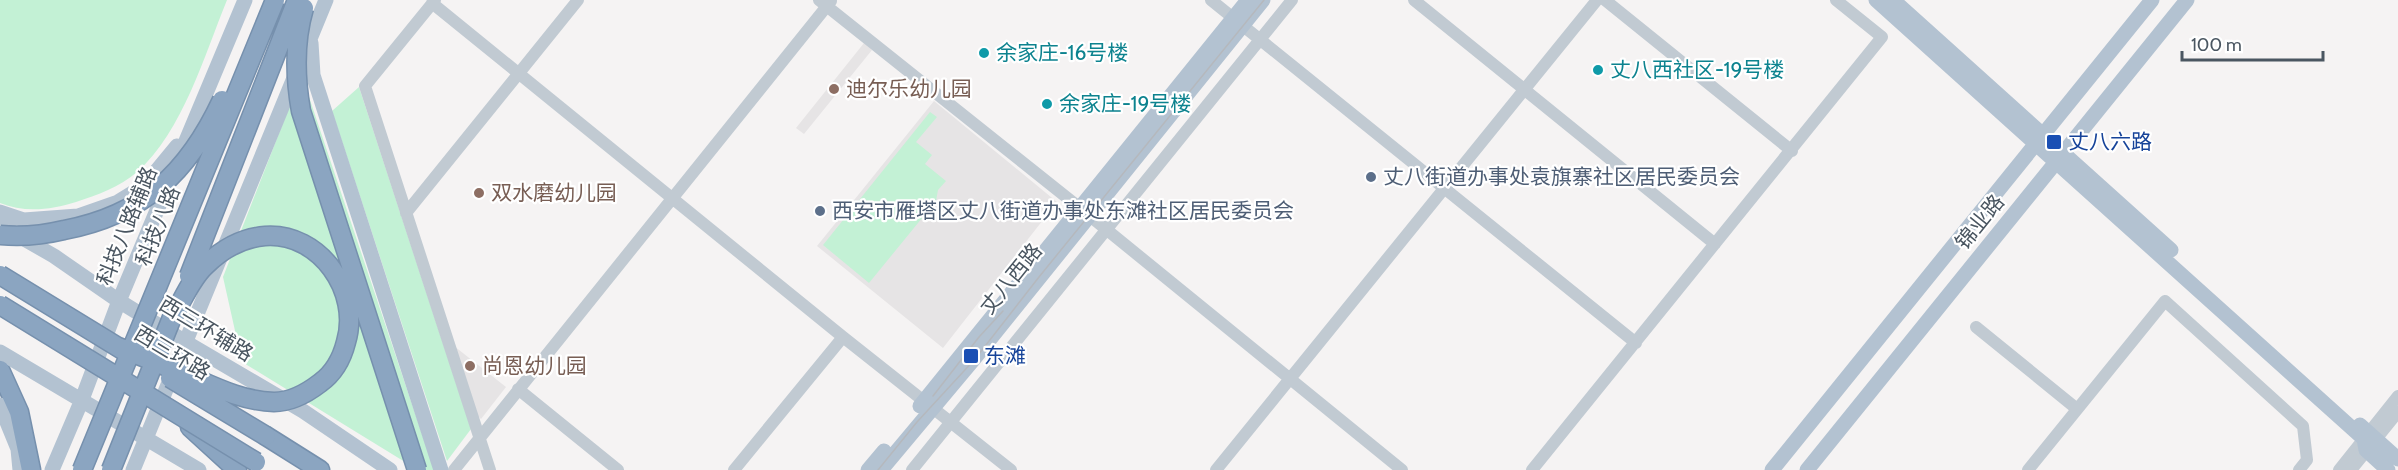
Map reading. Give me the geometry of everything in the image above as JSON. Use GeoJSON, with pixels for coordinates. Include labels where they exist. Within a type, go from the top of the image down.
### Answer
{"type":"FeatureCollection","features":[{"type":"Feature","properties":{"kind":"highway","name":"科技八路"},"geometry":{"type":"LineString","coordinates":[[82,470],[275,0]]}},
{"type":"Feature","properties":{"kind":"highway"},"geometry":{"type":"LineString","coordinates":[[111,470],[297,0]]}},
{"type":"Feature","properties":{"kind":"highway"},"geometry":{"type":"LineString","coordinates":[[306,0],[297,40],[296,85],[301,111],[417,470]]}},
{"type":"Feature","properties":{"kind":"highway"},"geometry":{"type":"LineString","coordinates":[[0,235],[48,234],[92,225],[130,209],[161,187],[196,148],[216,113],[242,57],[266,20]]}},
{"type":"Feature","properties":{"kind":"highway"},"geometry":{"type":"LineString","coordinates":[[116,346],[247,400],[277,402],[305,394],[324,380],[335,368],[343,353],[350,320],[345,289],[336,273],[324,259],[299,244],[286,239],[265,236],[240,241],[213,258],[202,268],[173,316]]}},
{"type":"Feature","properties":{"kind":"highway","name":"西三环路"},"geometry":{"type":"LineString","coordinates":[[0,275],[320,470]]}},
{"type":"Feature","properties":{"kind":"highway"},"geometry":{"type":"LineString","coordinates":[[0,305],[262,466]]}},
{"type":"Feature","properties":{"kind":"highway"},"geometry":{"type":"LineString","coordinates":[[0,370],[19,412],[31,470]]}},
{"type":"Feature","properties":{"kind":"highway"},"geometry":{"type":"LineString","coordinates":[[173,411],[237,470]]}},
{"type":"Feature","properties":{"kind":"main road","name":"科技八路辅路"},"geometry":{"type":"LineString","coordinates":[[52,470],[187,135],[245,0]]}},
{"type":"Feature","properties":{"kind":"main road"},"geometry":{"type":"LineString","coordinates":[[133,470],[326,0]]}},
{"type":"Feature","properties":{"kind":"main road","name":"丈八西路"},"geometry":{"type":"LineString","coordinates":[[1238,22],[1248,0]]}},
{"type":"Feature","properties":{"kind":"main road","name":"丈八西路"},"geometry":{"type":"LineString","coordinates":[[868,470],[928,404],[974,359],[1084,212],[1238,22],[1263,0]]}},
{"type":"Feature","properties":{"kind":"main road"},"geometry":{"type":"LineString","coordinates":[[1876,0],[2038,141],[2060,157],[2369,440],[2398,459]]}},
{"type":"Feature","properties":{"kind":"main road"},"geometry":{"type":"LineString","coordinates":[[1893,0],[2038,141]]}},
{"type":"Feature","properties":{"kind":"main road","name":"锦业路"},"geometry":{"type":"LineString","coordinates":[[1772,470],[2152,0]]}},
{"type":"Feature","properties":{"kind":"main road","name":"锦业路"},"geometry":{"type":"LineString","coordinates":[[1807,470],[2187,0]]}},
{"type":"Feature","properties":{"kind":"main road"},"geometry":{"type":"LineString","coordinates":[[311,39],[313,75],[441,470]]}},
{"type":"Feature","properties":{"kind":"main road"},"geometry":{"type":"LineString","coordinates":[[0,212],[24,220],[78,216],[118,202],[144,186],[187,135]]}},
{"type":"Feature","properties":{"kind":"main road","name":"西三环辅路"},"geometry":{"type":"LineString","coordinates":[[0,225],[54,256],[119,301],[187,343],[303,411],[390,470]]}},
{"type":"Feature","properties":{"kind":"main road"},"geometry":{"type":"LineString","coordinates":[[0,351],[81,402],[199,470]]}},
{"type":"Feature","properties":{"kind":"main road","name":"丈八西路"},"geometry":{"type":"LineString","coordinates":[[881,470],[928,404]]}},
{"type":"Feature","properties":{"kind":"main road"},"geometry":{"type":"LineString","coordinates":[[0,405],[18,448],[20,470]]}},
{"type":"Feature","properties":{"kind":"main road"},"geometry":{"type":"LineString","coordinates":[[2369,440],[2388,470]]}},
{"type":"Feature","properties":{"kind":"street"},"geometry":{"type":"LineString","coordinates":[[406,213],[578,0]]}},
{"type":"Feature","properties":{"kind":"street"},"geometry":{"type":"LineString","coordinates":[[1211,0],[1635,343]]}},
{"type":"Feature","properties":{"kind":"street"},"geometry":{"type":"LineString","coordinates":[[912,470],[1292,0]]}},
{"type":"Feature","properties":{"kind":"street"},"geometry":{"type":"LineString","coordinates":[[1414,0],[1715,244]]}},
{"type":"Feature","properties":{"kind":"street"},"geometry":{"type":"LineString","coordinates":[[1216,470],[1597,0]]}},
{"type":"Feature","properties":{"kind":"street"},"geometry":{"type":"LineString","coordinates":[[1605,0],[1792,151]]}},
{"type":"Feature","properties":{"kind":"street"},"geometry":{"type":"LineString","coordinates":[[1532,470],[1882,37],[1836,0]]}},
{"type":"Feature","properties":{"kind":"street"},"geometry":{"type":"LineString","coordinates":[[490,470],[365,86],[434,2],[843,337],[1011,470]]}},
{"type":"Feature","properties":{"kind":"street"},"geometry":{"type":"LineString","coordinates":[[454,470],[826,2],[1402,470]]}},
{"type":"Feature","properties":{"kind":"street"},"geometry":{"type":"LineString","coordinates":[[2028,470],[2165,301],[2303,426],[2307,460],[2299,470]]}},
{"type":"Feature","properties":{"kind":"street"},"geometry":{"type":"LineString","coordinates":[[1976,327],[2078,409]]}},
{"type":"Feature","properties":{"kind":"street"},"geometry":{"type":"LineString","coordinates":[[734,470],[843,337]]}},
{"type":"Feature","properties":{"kind":"street"},"geometry":{"type":"LineString","coordinates":[[518,389],[618,470]]}},
{"type":"Feature","properties":{"kind":"street"},"geometry":{"type":"LineString","coordinates":[[2351,470],[2398,396]]}},
{"type":"Feature","properties":{"kind":"street"},"geometry":{"type":"LineString","coordinates":[[2339,470],[2398,412]]}},
{"type":"Feature","properties":{"kind":"shaded area","name":"迪尔乐幼儿园"},"geometry":{"type":"Polygon","coordinates":[[[864,43],[872,50],[804,134],[796,128],[864,43]]]}},
{"type":"Feature","properties":{"kind":"shaded area"},"geometry":{"type":"Polygon","coordinates":[[[934,101],[1057,202],[943,348],[817,246],[934,101]]]}},
{"type":"Feature","properties":{"kind":"shaded area","name":"尚恩幼儿园"},"geometry":{"type":"Polygon","coordinates":[[[454,346],[506,387],[481,419],[473,411],[454,346]]]}},
{"type":"Feature","properties":{"kind":"green space"},"geometry":{"type":"Polygon","coordinates":[[[0,0],[227,0],[201,68],[180,114],[153,155],[137,172],[108,190],[67,205],[28,209],[0,203],[0,0]]]}},
{"type":"Feature","properties":{"kind":"green space"},"geometry":{"type":"Polygon","coordinates":[[[305,85],[434,470],[418,470],[242,362],[223,277],[290,105],[305,85]]]}},
{"type":"Feature","properties":{"kind":"green space"},"geometry":{"type":"Polygon","coordinates":[[[359,87],[471,429],[447,461],[332,111],[359,87]]]}},
{"type":"Feature","properties":{"kind":"green space"},"geometry":{"type":"Polygon","coordinates":[[[930,112],[937,117],[916,142],[932,155],[925,164],[946,181],[938,190],[936,201],[869,283],[823,245],[930,112]]]}},
{"type":"Feature","properties":{"kind":"tram line"},"geometry":{"type":"LineString","coordinates":[[878,470],[917,422],[975,359],[1264,0]]}},
{"type":"Feature","properties":{"kind":"tram line"},"geometry":{"type":"LineString","coordinates":[[933,396],[979,337],[1003,311]]}},
{"type":"Feature","properties":{"kind":"place","name":"余家庄-16号楼"},"geometry":{"type":"Point","coordinates":[984,53]}},
{"type":"Feature","properties":{"kind":"place","name":"丈八西社区-19号楼"},"geometry":{"type":"Point","coordinates":[1598,70]}},
{"type":"Feature","properties":{"kind":"place","name":"迪尔乐幼儿园"},"geometry":{"type":"Point","coordinates":[834,89]}},
{"type":"Feature","properties":{"kind":"place","name":"余家庄-19号楼"},"geometry":{"type":"Point","coordinates":[1047,104]}},
{"type":"Feature","properties":{"kind":"place","name":"丈八六路"},"geometry":{"type":"Point","coordinates":[2054,142]}},
{"type":"Feature","properties":{"kind":"place","name":"丈八街道办事处袁旗寨社区居民委员会"},"geometry":{"type":"Point","coordinates":[1371,177]}},
{"type":"Feature","properties":{"kind":"place","name":"双水磨幼儿园"},"geometry":{"type":"Point","coordinates":[479,193]}},
{"type":"Feature","properties":{"kind":"place","name":"西安市雁塔区丈八街道办事处东滩社区居民委员会"},"geometry":{"type":"Point","coordinates":[820,211]}},
{"type":"Feature","properties":{"kind":"place","name":"东滩"},"geometry":{"type":"Point","coordinates":[971,356]}},
{"type":"Feature","properties":{"kind":"place","name":"尚恩幼儿园"},"geometry":{"type":"Point","coordinates":[470,366]}}]}
